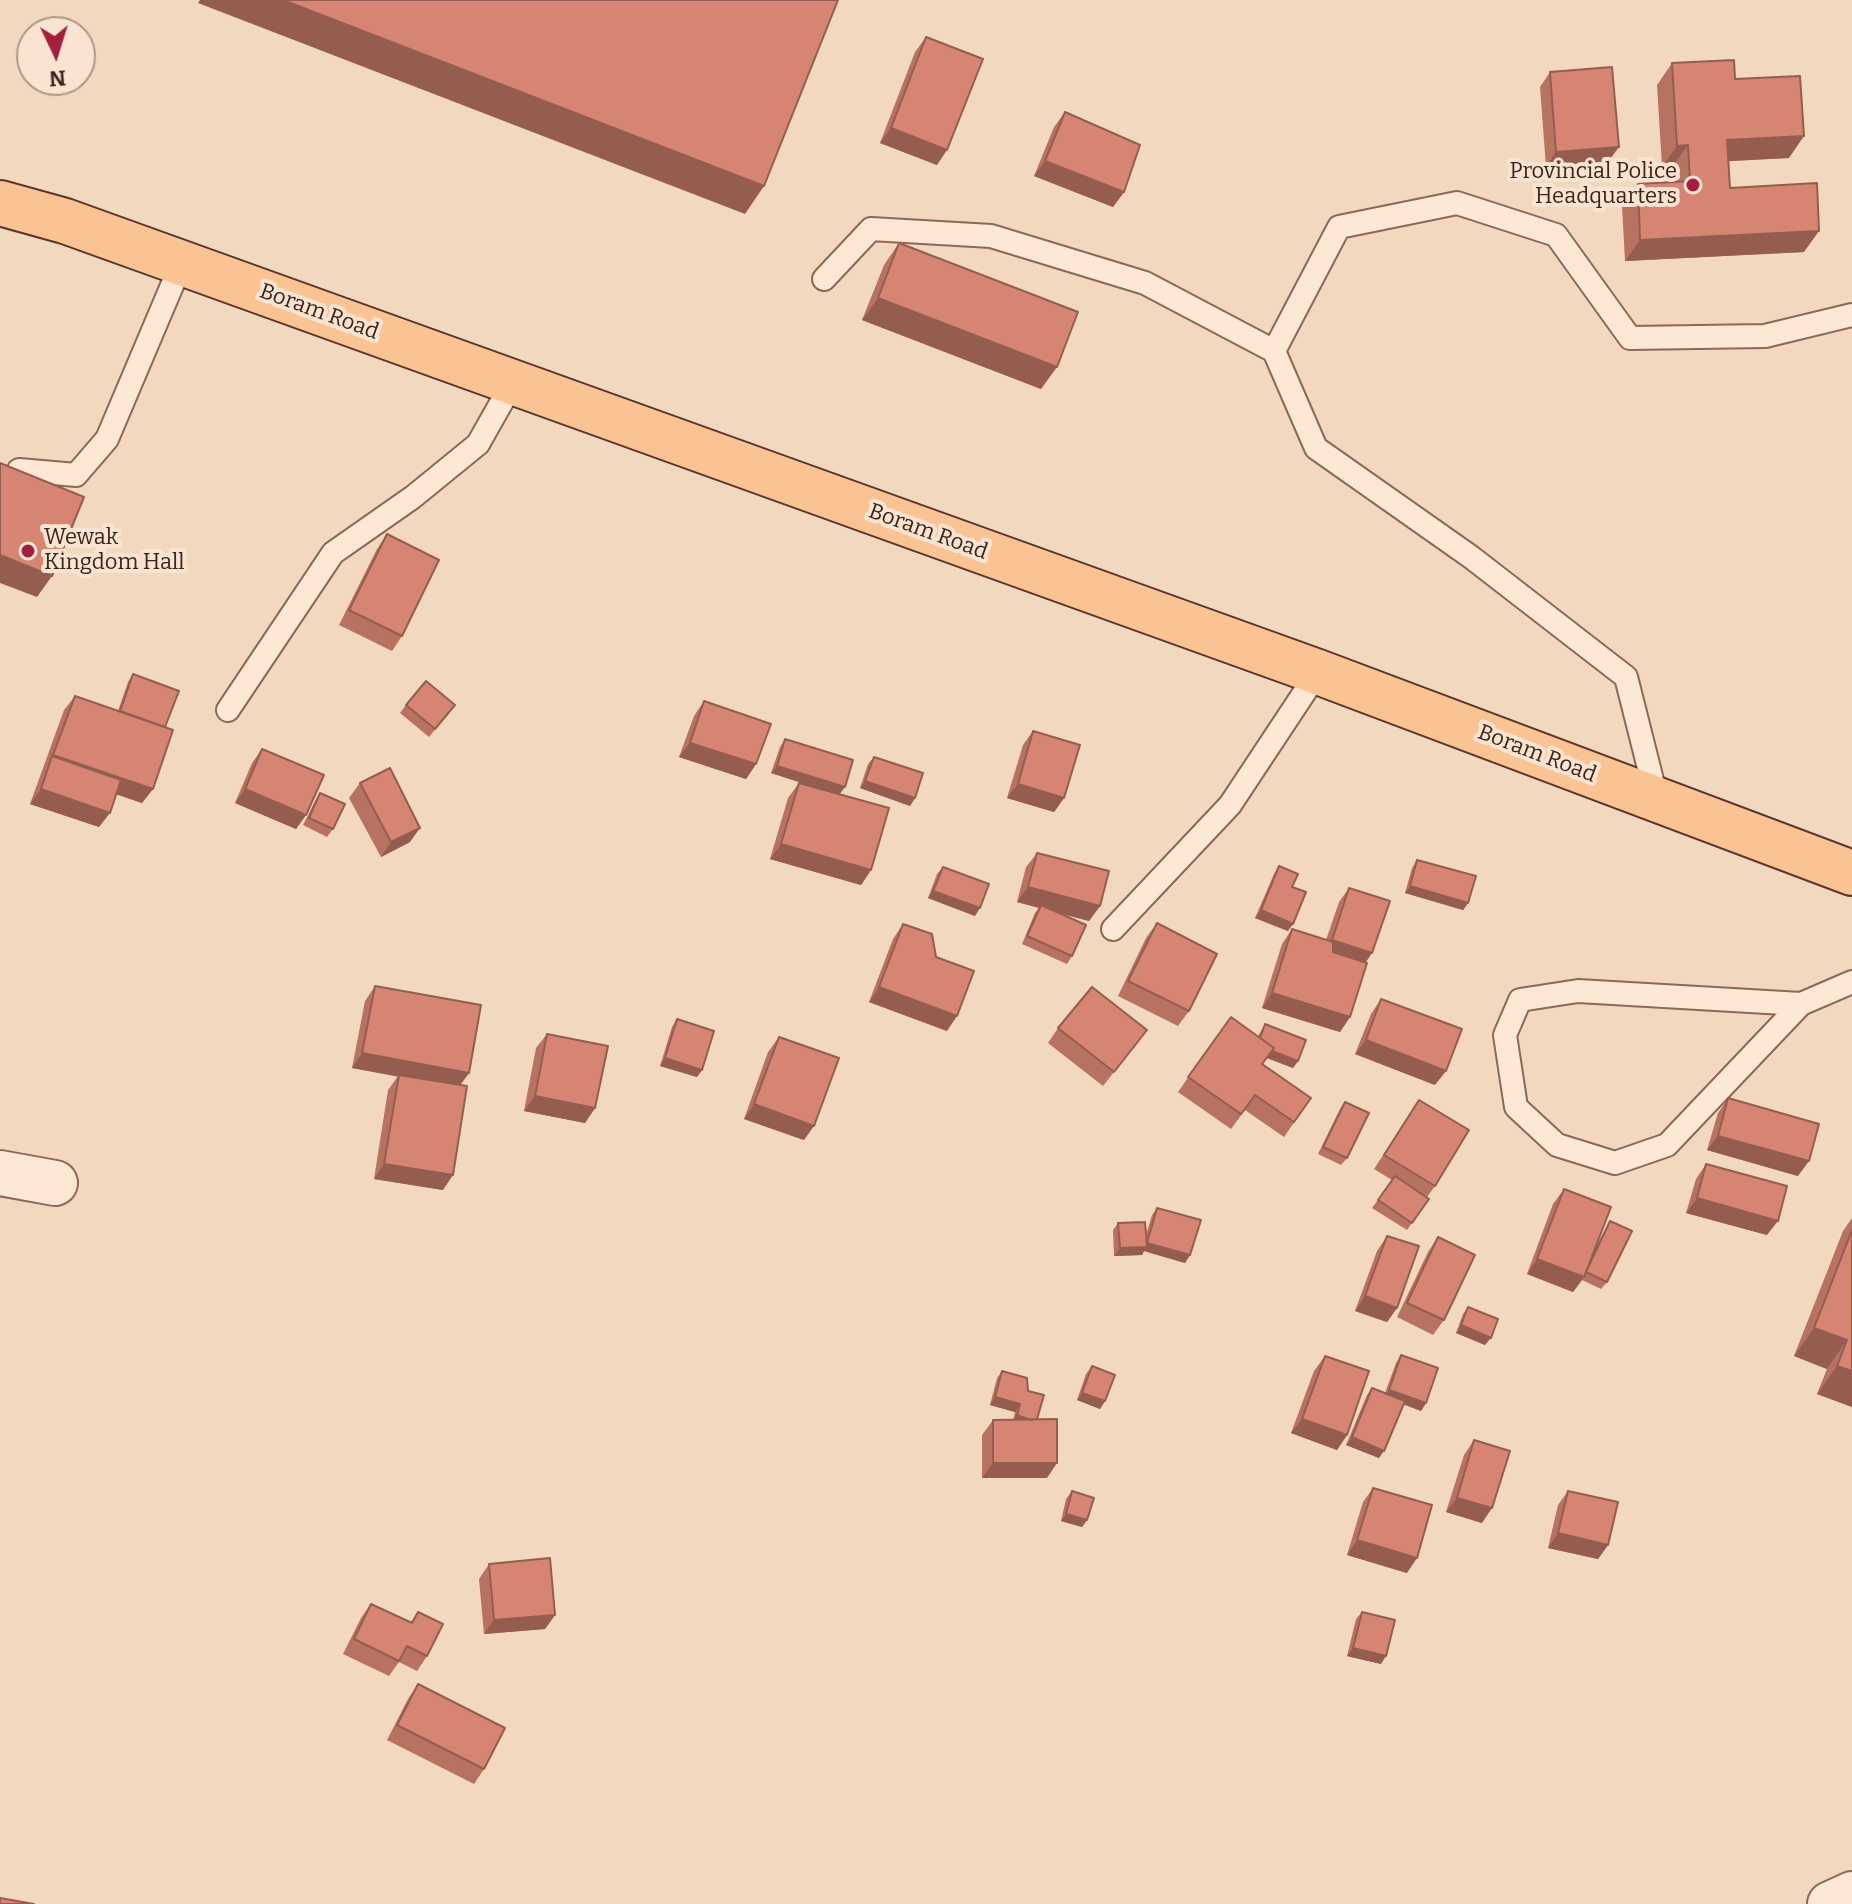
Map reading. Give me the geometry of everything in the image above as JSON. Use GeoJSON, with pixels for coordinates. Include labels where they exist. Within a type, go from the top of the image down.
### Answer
{"type":"FeatureCollection","features":[{"type":"Feature","properties":{"kind":"main road","name":"Boram Road"},"geometry":{"type":"LineString","coordinates":[[0,203],[65,221],[182,262],[1318,672],[1852,873]]}},
{"type":"Feature","properties":{"kind":"street"},"geometry":{"type":"LineString","coordinates":[[0,1173],[55,1183]]}},
{"type":"Feature","properties":{"kind":"street"},"geometry":{"type":"LineString","coordinates":[[1830,1904],[1852,1894]]}},
{"type":"Feature","properties":{"kind":"lane"},"geometry":{"type":"LineString","coordinates":[[1274,351],[1339,227],[1457,203],[1556,235],[1630,338],[1765,336],[1852,315]]}},
{"type":"Feature","properties":{"kind":"lane"},"geometry":{"type":"LineString","coordinates":[[824,279],[871,229],[991,236],[1145,283],[1274,351],[1316,448],[1471,557],[1626,677],[1657,800]]}},
{"type":"Feature","properties":{"kind":"lane"},"geometry":{"type":"LineString","coordinates":[[19,470],[76,475],[107,439],[182,262]]}},
{"type":"Feature","properties":{"kind":"lane"},"geometry":{"type":"LineString","coordinates":[[228,710],[333,553],[413,497],[478,444],[513,382]]}},
{"type":"Feature","properties":{"kind":"lane"},"geometry":{"type":"LineString","coordinates":[[1113,929],[1230,805],[1318,672]]}},
{"type":"Feature","properties":{"kind":"lane"},"geometry":{"type":"LineString","coordinates":[[1801,1004],[1578,991],[1520,1000],[1505,1035],[1516,1107],[1557,1145],[1615,1163],[1667,1145],[1801,1004],[1852,982]]}},
{"type":"Feature","properties":{"kind":"building"},"geometry":{"type":"Polygon","coordinates":[[[283,0],[838,0],[764,186],[283,0]]]}},
{"type":"Feature","properties":{"kind":"building"},"geometry":{"type":"Polygon","coordinates":[[[926,37],[983,59],[947,150],[891,128],[926,37]]]}},
{"type":"Feature","properties":{"kind":"building","name":"Provincial Police Headquarters"},"geometry":{"type":"Polygon","coordinates":[[[1734,60],[1735,79],[1800,76],[1804,136],[1727,140],[1730,188],[1817,183],[1819,231],[1640,240],[1638,184],[1690,181],[1688,145],[1677,146],[1672,63],[1734,60]]]}},
{"type":"Feature","properties":{"kind":"building"},"geometry":{"type":"Polygon","coordinates":[[[1612,67],[1619,147],[1556,152],[1550,72],[1612,67]]]}},
{"type":"Feature","properties":{"kind":"building"},"geometry":{"type":"Polygon","coordinates":[[[1065,112],[1140,145],[1124,192],[1045,161],[1065,112]]]}},
{"type":"Feature","properties":{"kind":"building"},"geometry":{"type":"Polygon","coordinates":[[[899,243],[1078,312],[1057,367],[878,298],[899,243]]]}},
{"type":"Feature","properties":{"kind":"building"},"geometry":{"type":"Polygon","coordinates":[[[0,463],[84,497],[52,576],[0,555],[0,463]]]}},
{"type":"Feature","properties":{"kind":"building"},"geometry":{"type":"Polygon","coordinates":[[[387,534],[439,560],[402,636],[349,610],[387,534]]]}},
{"type":"Feature","properties":{"kind":"building"},"geometry":{"type":"Polygon","coordinates":[[[133,674],[179,691],[165,727],[120,711],[133,674]]]}},
{"type":"Feature","properties":{"kind":"building"},"geometry":{"type":"Polygon","coordinates":[[[426,681],[455,705],[435,729],[406,705],[426,681]]]}},
{"type":"Feature","properties":{"kind":"building"},"geometry":{"type":"Polygon","coordinates":[[[75,696],[173,730],[153,789],[53,755],[75,696]]]}},
{"type":"Feature","properties":{"kind":"building"},"geometry":{"type":"Polygon","coordinates":[[[704,701],[771,724],[756,764],[690,743],[704,701]]]}},
{"type":"Feature","properties":{"kind":"building"},"geometry":{"type":"Polygon","coordinates":[[[1033,731],[1080,745],[1064,798],[1018,784],[1033,731]]]}},
{"type":"Feature","properties":{"kind":"building"},"geometry":{"type":"Polygon","coordinates":[[[785,739],[853,760],[845,787],[777,766],[785,739]]]}},
{"type":"Feature","properties":{"kind":"building"},"geometry":{"type":"Polygon","coordinates":[[[262,749],[324,775],[306,815],[245,789],[262,749]]]}},
{"type":"Feature","properties":{"kind":"building"},"geometry":{"type":"Polygon","coordinates":[[[52,756],[121,780],[110,813],[41,789],[52,756]]]}},
{"type":"Feature","properties":{"kind":"building"},"geometry":{"type":"Polygon","coordinates":[[[874,757],[923,773],[915,798],[865,781],[874,757]]]}},
{"type":"Feature","properties":{"kind":"building"},"geometry":{"type":"Polygon","coordinates":[[[390,768],[420,828],[391,842],[360,783],[390,768]]]}},
{"type":"Feature","properties":{"kind":"building"},"geometry":{"type":"Polygon","coordinates":[[[799,783],[889,808],[871,870],[781,844],[799,783]]]}},
{"type":"Feature","properties":{"kind":"building"},"geometry":{"type":"Polygon","coordinates":[[[320,793],[345,804],[333,829],[309,818],[320,793]]]}},
{"type":"Feature","properties":{"kind":"building"},"geometry":{"type":"Polygon","coordinates":[[[1037,853],[1109,871],[1100,906],[1028,887],[1037,853]]]}},
{"type":"Feature","properties":{"kind":"building"},"geometry":{"type":"Polygon","coordinates":[[[1417,860],[1476,876],[1468,903],[1410,886],[1417,860]]]}},
{"type":"Feature","properties":{"kind":"building"},"geometry":{"type":"Polygon","coordinates":[[[1279,866],[1298,874],[1292,887],[1306,892],[1293,924],[1261,910],[1279,866]]]}},
{"type":"Feature","properties":{"kind":"building"},"geometry":{"type":"Polygon","coordinates":[[[943,867],[989,884],[980,908],[933,891],[943,867]]]}},
{"type":"Feature","properties":{"kind":"building"},"geometry":{"type":"Polygon","coordinates":[[[1349,888],[1390,901],[1372,953],[1332,940],[1349,888]]]}},
{"type":"Feature","properties":{"kind":"building"},"geometry":{"type":"Polygon","coordinates":[[[1041,905],[1086,925],[1072,956],[1027,936],[1041,905]]]}},
{"type":"Feature","properties":{"kind":"building"},"geometry":{"type":"Polygon","coordinates":[[[1157,923],[1217,954],[1189,1011],[1128,981],[1157,923]]]}},
{"type":"Feature","properties":{"kind":"building"},"geometry":{"type":"Polygon","coordinates":[[[903,924],[932,934],[936,957],[974,971],[957,1016],[879,987],[903,924]]]}},
{"type":"Feature","properties":{"kind":"building"},"geometry":{"type":"Polygon","coordinates":[[[1292,929],[1333,942],[1333,952],[1367,963],[1350,1017],[1272,993],[1292,929]]]}},
{"type":"Feature","properties":{"kind":"building"},"geometry":{"type":"Polygon","coordinates":[[[375,986],[481,1005],[469,1073],[362,1053],[375,986]]]}},
{"type":"Feature","properties":{"kind":"building"},"geometry":{"type":"Polygon","coordinates":[[[1092,987],[1147,1030],[1114,1072],[1058,1028],[1092,987]]]}},
{"type":"Feature","properties":{"kind":"building"},"geometry":{"type":"Polygon","coordinates":[[[1381,999],[1462,1029],[1446,1071],[1366,1040],[1381,999]]]}},
{"type":"Feature","properties":{"kind":"building"},"geometry":{"type":"Polygon","coordinates":[[[1231,1017],[1274,1048],[1262,1064],[1311,1098],[1294,1122],[1255,1095],[1241,1114],[1188,1077],[1231,1017]]]}},
{"type":"Feature","properties":{"kind":"building"},"geometry":{"type":"Polygon","coordinates":[[[677,1019],[714,1031],[702,1070],[665,1058],[677,1019]]]}},
{"type":"Feature","properties":{"kind":"building"},"geometry":{"type":"Polygon","coordinates":[[[1265,1024],[1306,1040],[1298,1061],[1272,1051],[1274,1048],[1260,1038],[1265,1024]]]}},
{"type":"Feature","properties":{"kind":"building"},"geometry":{"type":"Polygon","coordinates":[[[547,1034],[608,1046],[595,1108],[535,1096],[547,1034]]]}},
{"type":"Feature","properties":{"kind":"building"},"geometry":{"type":"Polygon","coordinates":[[[779,1037],[839,1058],[814,1126],[754,1104],[779,1037]]]}},
{"type":"Feature","properties":{"kind":"building"},"geometry":{"type":"Polygon","coordinates":[[[399,1075],[467,1086],[453,1175],[384,1164],[399,1075]]]}},
{"type":"Feature","properties":{"kind":"building"},"geometry":{"type":"Polygon","coordinates":[[[1728,1098],[1819,1124],[1809,1161],[1718,1136],[1728,1098]]]}},
{"type":"Feature","properties":{"kind":"building"},"geometry":{"type":"Polygon","coordinates":[[[1419,1100],[1469,1130],[1435,1186],[1384,1155],[1419,1100]]]}},
{"type":"Feature","properties":{"kind":"building"},"geometry":{"type":"Polygon","coordinates":[[[1345,1102],[1369,1113],[1347,1158],[1323,1147],[1345,1102]]]}},
{"type":"Feature","properties":{"kind":"building"},"geometry":{"type":"Polygon","coordinates":[[[1706,1164],[1787,1186],[1778,1221],[1697,1198],[1706,1164]]]}},
{"type":"Feature","properties":{"kind":"building"},"geometry":{"type":"Polygon","coordinates":[[[1395,1176],[1429,1199],[1412,1223],[1378,1200],[1395,1176]]]}},
{"type":"Feature","properties":{"kind":"building"},"geometry":{"type":"Polygon","coordinates":[[[1564,1189],[1611,1207],[1584,1277],[1537,1259],[1564,1189]]]}},
{"type":"Feature","properties":{"kind":"building"},"geometry":{"type":"Polygon","coordinates":[[[1157,1208],[1201,1220],[1190,1255],[1147,1243],[1157,1208]]]}},
{"type":"Feature","properties":{"kind":"building"},"geometry":{"type":"Polygon","coordinates":[[[1610,1221],[1632,1231],[1607,1282],[1586,1272],[1610,1221]]]}},
{"type":"Feature","properties":{"kind":"building"},"geometry":{"type":"Polygon","coordinates":[[[1145,1222],[1147,1247],[1120,1248],[1118,1223],[1145,1222]]]}},
{"type":"Feature","properties":{"kind":"building"},"geometry":{"type":"Polygon","coordinates":[[[1852,1230],[1852,1371],[1837,1366],[1847,1340],[1814,1328],[1852,1230]]]}},
{"type":"Feature","properties":{"kind":"building"},"geometry":{"type":"Polygon","coordinates":[[[1387,1236],[1419,1246],[1397,1308],[1365,1296],[1387,1236]]]}},
{"type":"Feature","properties":{"kind":"building"},"geometry":{"type":"Polygon","coordinates":[[[1438,1237],[1475,1255],[1444,1320],[1407,1303],[1438,1237]]]}},
{"type":"Feature","properties":{"kind":"building"},"geometry":{"type":"Polygon","coordinates":[[[1468,1307],[1498,1319],[1491,1338],[1461,1325],[1468,1307]]]}},
{"type":"Feature","properties":{"kind":"building"},"geometry":{"type":"Polygon","coordinates":[[[1401,1355],[1438,1368],[1426,1403],[1389,1390],[1401,1355]]]}},
{"type":"Feature","properties":{"kind":"building"},"geometry":{"type":"Polygon","coordinates":[[[1325,1356],[1369,1371],[1347,1435],[1302,1419],[1325,1356]]]}},
{"type":"Feature","properties":{"kind":"building"},"geometry":{"type":"Polygon","coordinates":[[[1092,1366],[1115,1375],[1105,1401],[1082,1393],[1092,1366]]]}},
{"type":"Feature","properties":{"kind":"building"},"geometry":{"type":"Polygon","coordinates":[[[1002,1371],[1027,1378],[1028,1391],[1044,1395],[1037,1419],[1017,1415],[1020,1404],[995,1397],[1002,1371]]]}},
{"type":"Feature","properties":{"kind":"building"},"geometry":{"type":"Polygon","coordinates":[[[1372,1388],[1405,1401],[1384,1451],[1352,1437],[1372,1388]]]}},
{"type":"Feature","properties":{"kind":"building"},"geometry":{"type":"Polygon","coordinates":[[[1057,1419],[1057,1463],[993,1463],[993,1420],[1057,1419]]]}},
{"type":"Feature","properties":{"kind":"building"},"geometry":{"type":"Polygon","coordinates":[[[1474,1440],[1510,1451],[1492,1508],[1457,1498],[1474,1440]]]}},
{"type":"Feature","properties":{"kind":"building"},"geometry":{"type":"Polygon","coordinates":[[[1373,1488],[1432,1505],[1417,1558],[1357,1540],[1373,1488]]]}},
{"type":"Feature","properties":{"kind":"building"},"geometry":{"type":"Polygon","coordinates":[[[1072,1491],[1094,1498],[1087,1520],[1066,1514],[1072,1491]]]}},
{"type":"Feature","properties":{"kind":"building"},"geometry":{"type":"Polygon","coordinates":[[[1568,1491],[1618,1502],[1608,1545],[1558,1533],[1568,1491]]]}},
{"type":"Feature","properties":{"kind":"building"},"geometry":{"type":"Polygon","coordinates":[[[550,1558],[555,1615],[494,1620],[489,1564],[550,1558]]]}},
{"type":"Feature","properties":{"kind":"building"},"geometry":{"type":"Polygon","coordinates":[[[371,1604],[412,1623],[418,1612],[443,1624],[427,1656],[407,1646],[399,1661],[354,1639],[371,1604]]]}},
{"type":"Feature","properties":{"kind":"building"},"geometry":{"type":"Polygon","coordinates":[[[1362,1612],[1395,1620],[1386,1656],[1353,1648],[1362,1612]]]}},
{"type":"Feature","properties":{"kind":"building"},"geometry":{"type":"Polygon","coordinates":[[[418,1684],[505,1728],[484,1769],[397,1725],[418,1684]]]}},
{"type":"Feature","properties":{"kind":"building"},"geometry":{"type":"Polygon","coordinates":[[[0,1898],[34,1904],[0,1904],[0,1898]]]}},
{"type":"Feature","properties":{"kind":"place","name":"Provincial Police Headquarters"},"geometry":{"type":"Point","coordinates":[1693,185]}},
{"type":"Feature","properties":{"kind":"place","name":"Wewak Kingdom Hall"},"geometry":{"type":"Point","coordinates":[28,551]}}]}
